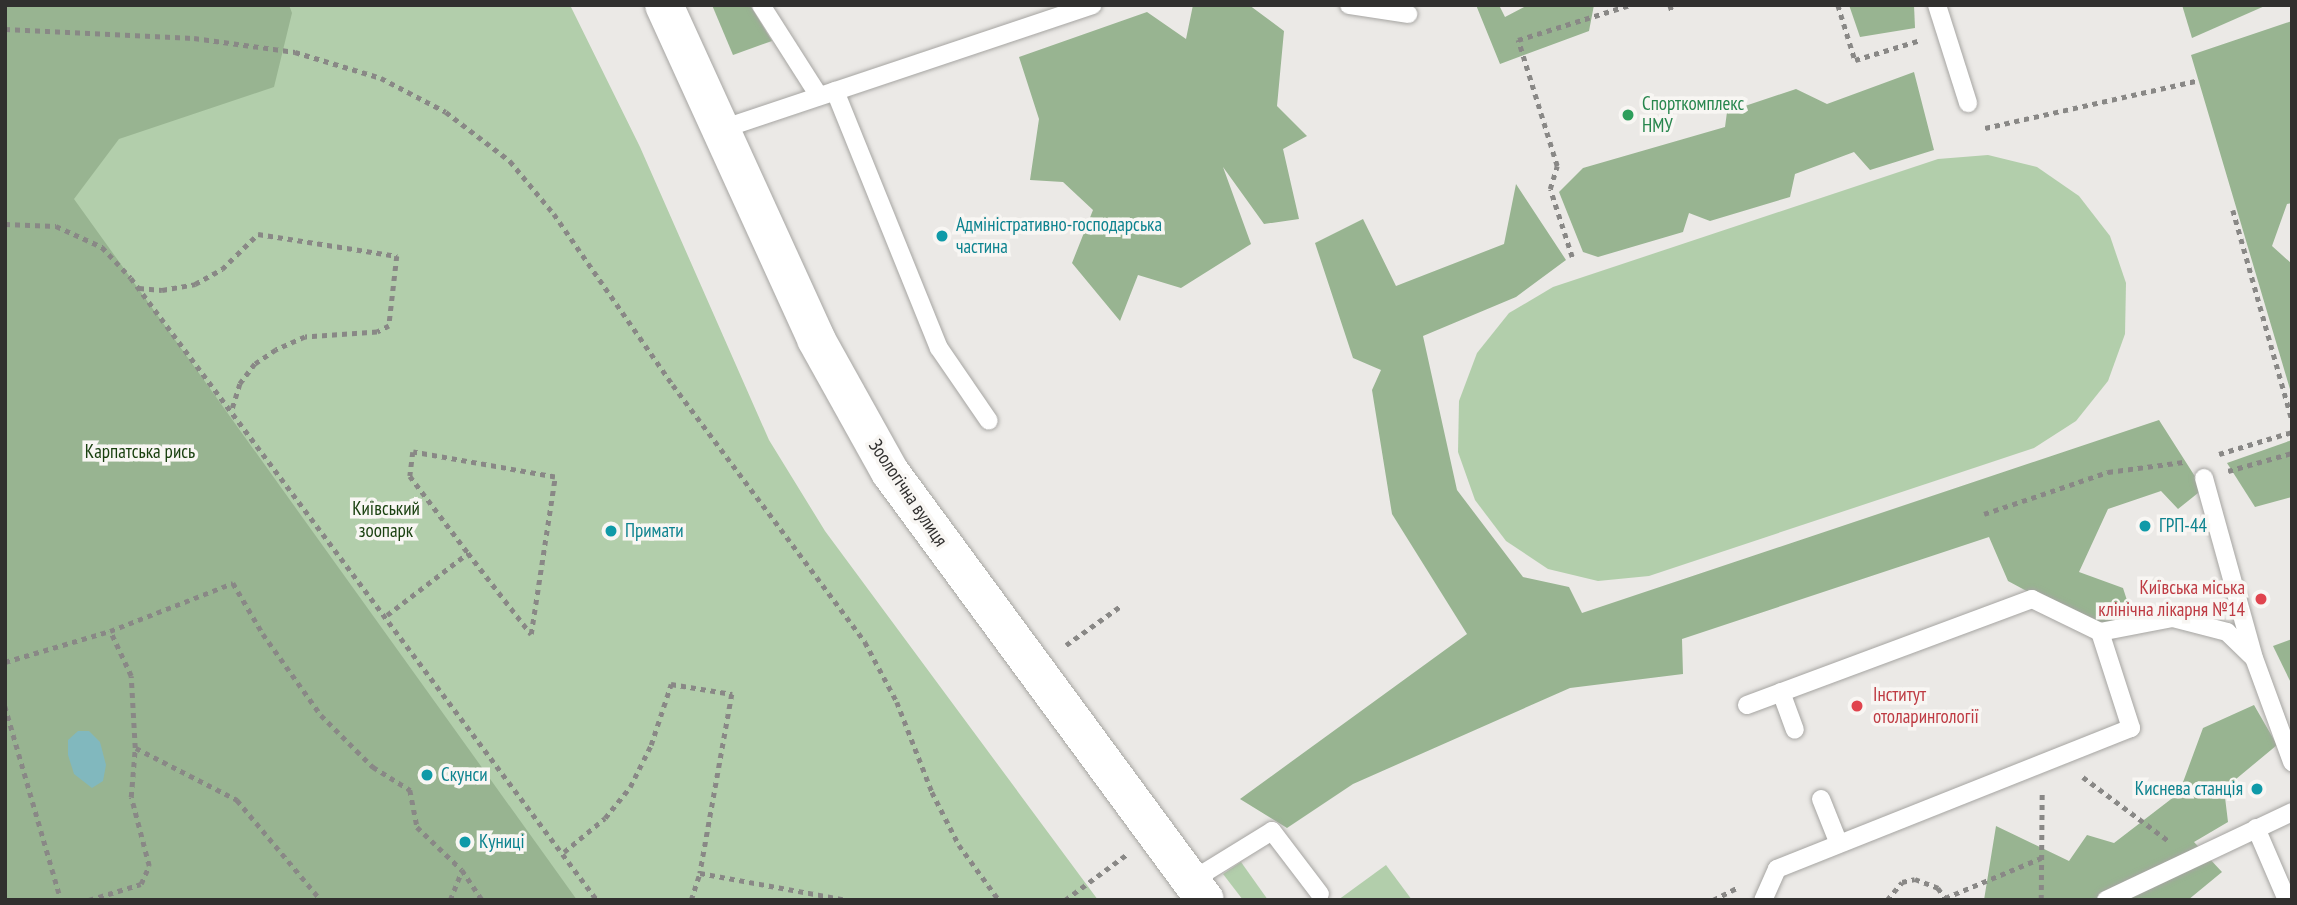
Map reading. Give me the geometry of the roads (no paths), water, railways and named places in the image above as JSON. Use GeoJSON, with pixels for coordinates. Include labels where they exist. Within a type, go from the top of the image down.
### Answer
{"type":"FeatureCollection","features":[{"type":"Feature","properties":{"kind":"street","name":"Зоологічна вулиця"},"geometry":{"type":"LineString","coordinates":[[664,5],[816,339],[890,472],[1198,890]]}},
{"type":"Feature","properties":{"kind":"lane"},"geometry":{"type":"LineString","coordinates":[[761,5],[827,93],[939,348],[989,421]]}},
{"type":"Feature","properties":{"kind":"lane"},"geometry":{"type":"LineString","coordinates":[[719,130],[1093,5]]}},
{"type":"Feature","properties":{"kind":"lane"},"geometry":{"type":"LineString","coordinates":[[1349,5],[1408,14]]}},
{"type":"Feature","properties":{"kind":"lane"},"geometry":{"type":"LineString","coordinates":[[1937,5],[1968,103]]}},
{"type":"Feature","properties":{"kind":"lane"},"geometry":{"type":"LineString","coordinates":[[2204,478],[2254,658],[2292,762]]}},
{"type":"Feature","properties":{"kind":"lane"},"geometry":{"type":"LineString","coordinates":[[1747,705],[2032,599],[2100,632],[2173,618],[2227,632],[2254,658]]}},
{"type":"Feature","properties":{"kind":"lane"},"geometry":{"type":"LineString","coordinates":[[1763,900],[1777,869],[2131,728],[2100,632]]}},
{"type":"Feature","properties":{"kind":"lane"},"geometry":{"type":"LineString","coordinates":[[1782,692],[1795,730]]}},
{"type":"Feature","properties":{"kind":"lane"},"geometry":{"type":"LineString","coordinates":[[1821,799],[1839,844]]}},
{"type":"Feature","properties":{"kind":"lane"},"geometry":{"type":"LineString","coordinates":[[2106,900],[2189,857],[2292,812]]}},
{"type":"Feature","properties":{"kind":"lane"},"geometry":{"type":"LineString","coordinates":[[2256,828],[2287,900]]}},
{"type":"Feature","properties":{"kind":"lane"},"geometry":{"type":"LineString","coordinates":[[1198,890],[1272,831],[1320,894]]}},
{"type":"Feature","properties":{"kind":"water"},"geometry":{"type":"Polygon","coordinates":[[[78,731],[89,731],[100,742],[106,765],[103,781],[92,788],[74,774],[68,755],[68,740],[78,731]]]}},
{"type":"Feature","properties":{"kind":"place","name":"Спорткомплекс НМУ"},"geometry":{"type":"Point","coordinates":[1628,115]}},
{"type":"Feature","properties":{"kind":"place","name":"Адміністративно-господарська частина"},"geometry":{"type":"Point","coordinates":[942,236]}},
{"type":"Feature","properties":{"kind":"place","name":"ГРП-44"},"geometry":{"type":"Point","coordinates":[2145,526]}},
{"type":"Feature","properties":{"kind":"place","name":"Примати"},"geometry":{"type":"Point","coordinates":[611,531]}},
{"type":"Feature","properties":{"kind":"place","name":"Київська міська клінічна лікарня №14"},"geometry":{"type":"Point","coordinates":[2261,599]}},
{"type":"Feature","properties":{"kind":"place","name":"Інститут отоларингології"},"geometry":{"type":"Point","coordinates":[1857,706]}},
{"type":"Feature","properties":{"kind":"place","name":"Скунси"},"geometry":{"type":"Point","coordinates":[427,775]}},
{"type":"Feature","properties":{"kind":"place","name":"Киснева станція"},"geometry":{"type":"Point","coordinates":[2257,789]}},
{"type":"Feature","properties":{"kind":"place","name":"Куниці"},"geometry":{"type":"Point","coordinates":[465,842]}},
{"type":"Feature","properties":{"kind":"park label","name":"Карпатська рись"},"geometry":{"type":"Point","coordinates":[140,452]}},
{"type":"Feature","properties":{"kind":"park label","name":"Київський зоопарк"},"geometry":{"type":"Point","coordinates":[386,520]}}]}
